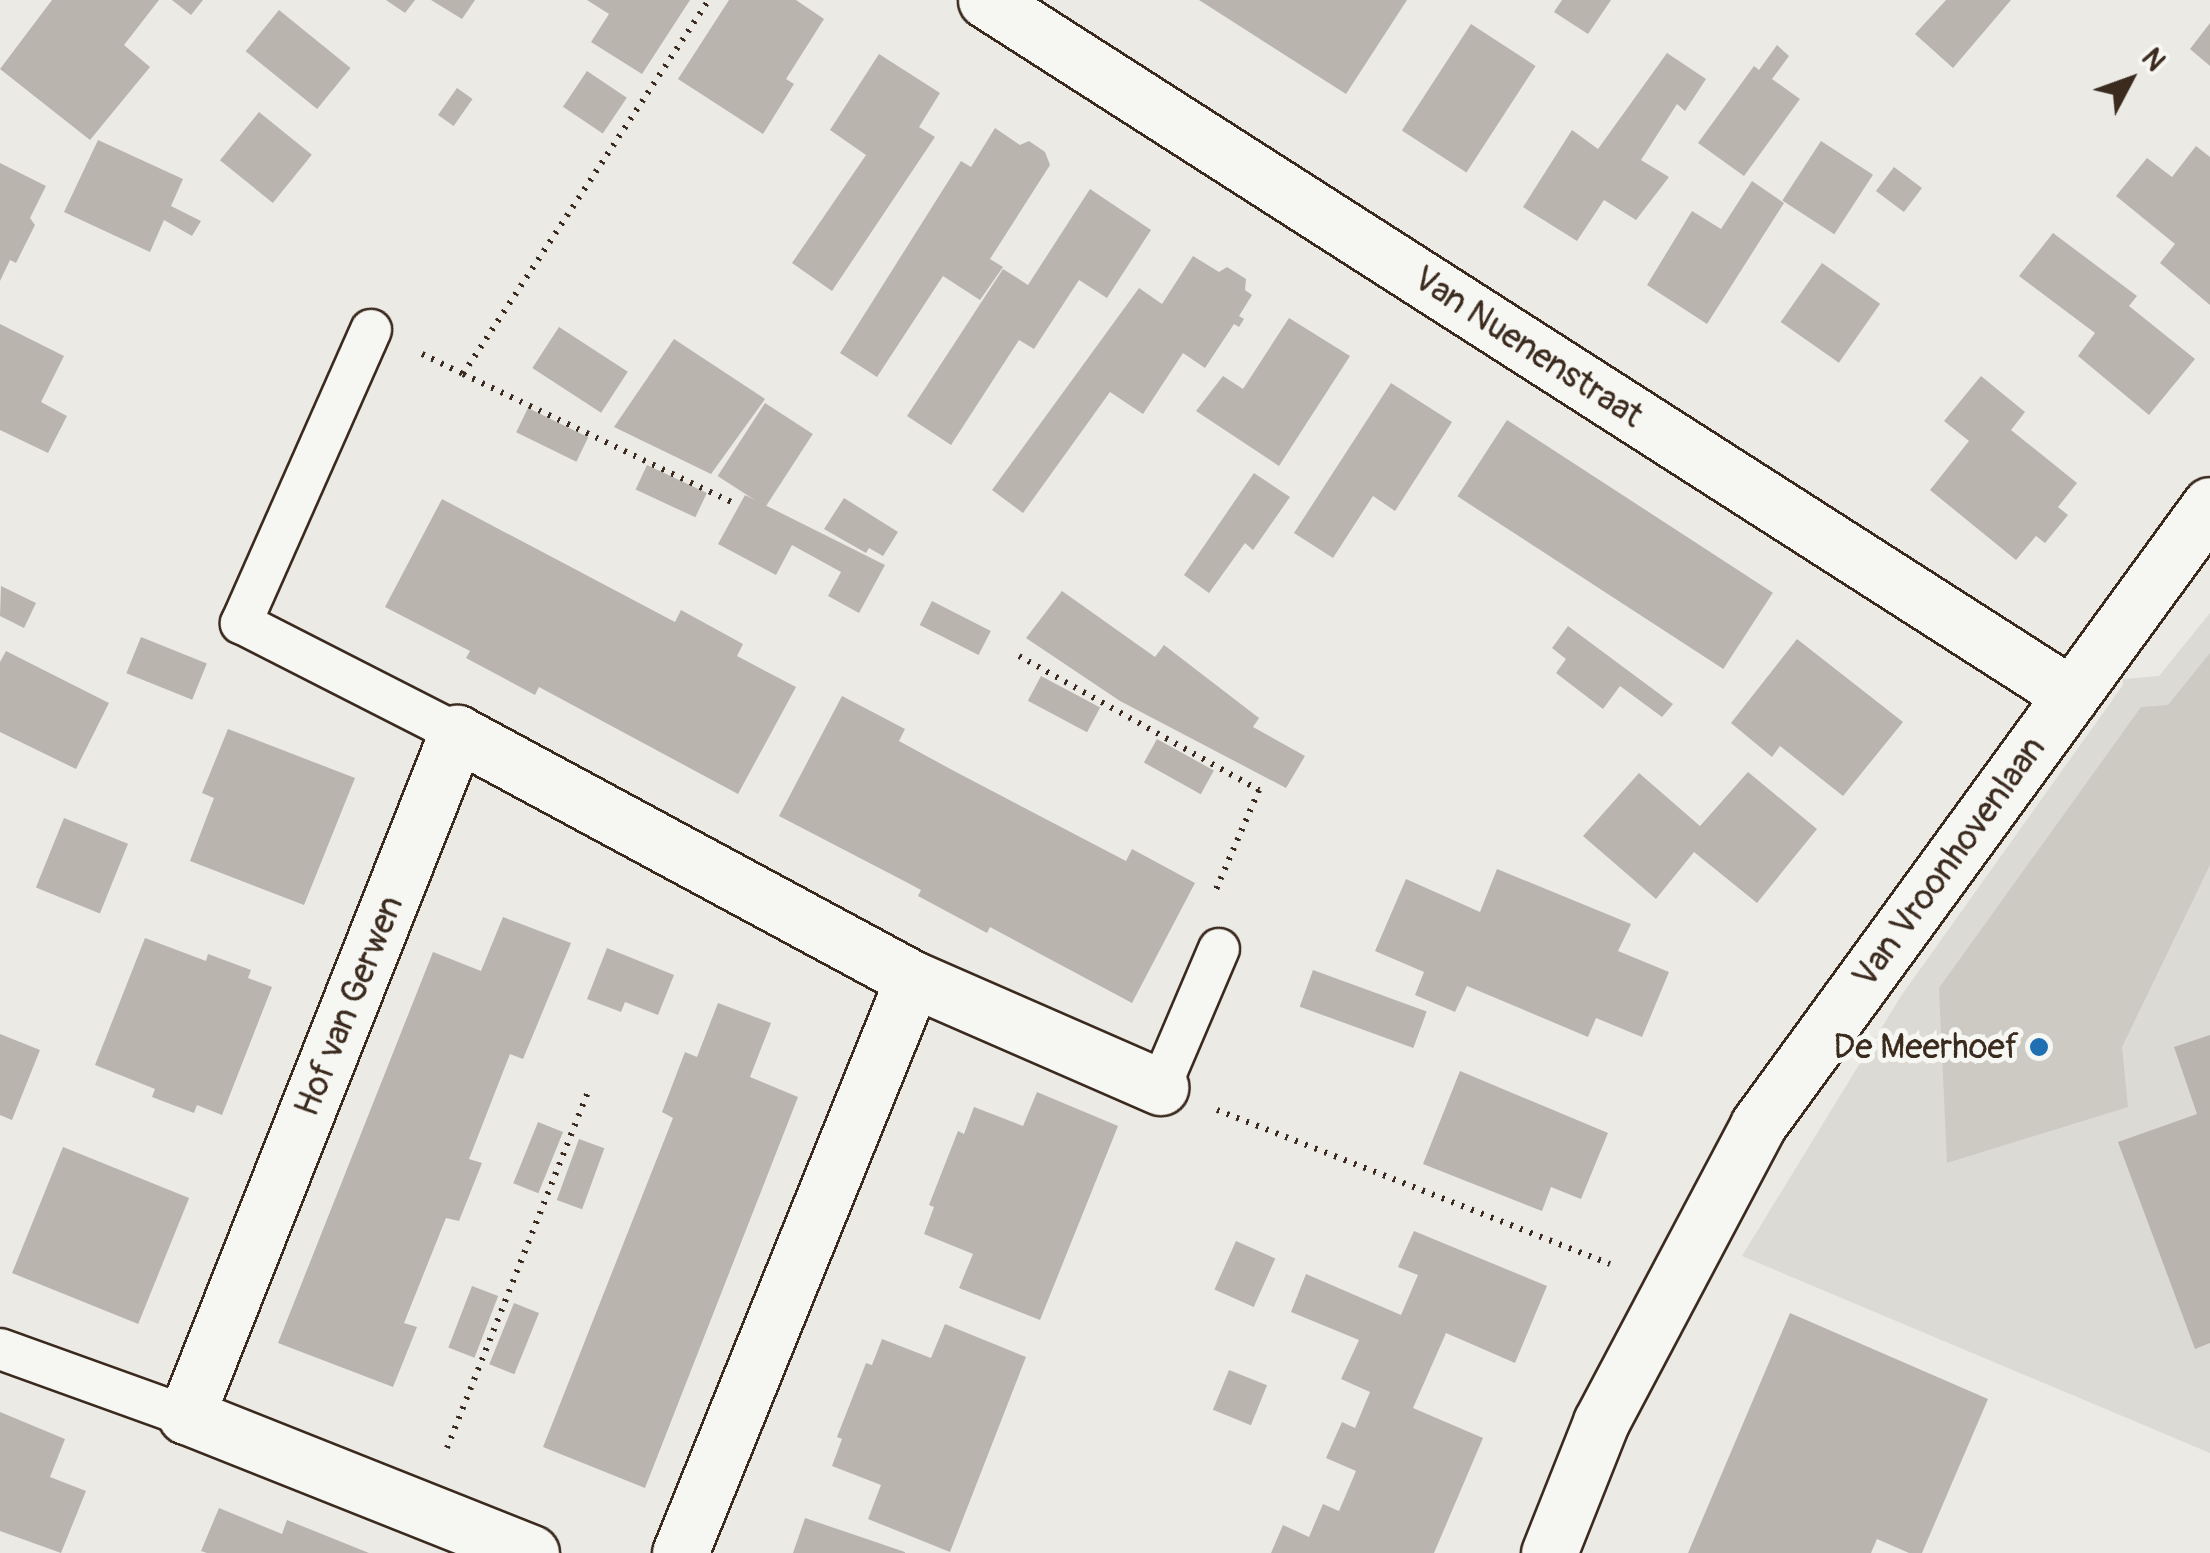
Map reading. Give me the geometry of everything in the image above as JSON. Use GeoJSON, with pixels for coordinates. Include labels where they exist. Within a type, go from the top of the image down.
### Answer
{"type":"FeatureCollection","features":[{"type":"Feature","properties":{"kind":"street","name":"Van Nuenenstraat"},"geometry":{"type":"LineString","coordinates":[[986,0],[2071,695]]}},
{"type":"Feature","properties":{"kind":"street","name":"Van Vroonhovenlaan"},"geometry":{"type":"LineString","coordinates":[[1549,1553],[1600,1422],[1758,1124],[2210,504]]}},
{"type":"Feature","properties":{"kind":"street"},"geometry":{"type":"LineString","coordinates":[[457,733],[913,980],[1160,1087]]}},
{"type":"Feature","properties":{"kind":"street","name":"Hof van Gerwen"},"geometry":{"type":"LineString","coordinates":[[186,1416],[457,733]]}},
{"type":"Feature","properties":{"kind":"street"},"geometry":{"type":"LineString","coordinates":[[680,1553],[913,980]]}},
{"type":"Feature","properties":{"kind":"street"},"geometry":{"type":"LineString","coordinates":[[186,1416],[531,1553]]}},
{"type":"Feature","properties":{"kind":"lane"},"geometry":{"type":"LineString","coordinates":[[371,330],[241,623],[457,733]]}},
{"type":"Feature","properties":{"kind":"lane"},"geometry":{"type":"LineString","coordinates":[[1160,1087],[1219,949]]}},
{"type":"Feature","properties":{"kind":"lane"},"geometry":{"type":"LineString","coordinates":[[0,1349],[186,1416]]}},
{"type":"Feature","properties":{"kind":"path"},"geometry":{"type":"LineString","coordinates":[[463,374],[709,0]]}},
{"type":"Feature","properties":{"kind":"path"},"geometry":{"type":"LineString","coordinates":[[371,330],[734,503]]}},
{"type":"Feature","properties":{"kind":"path"},"geometry":{"type":"LineString","coordinates":[[1019,656],[1259,790],[1199,930],[1219,949]]}},
{"type":"Feature","properties":{"kind":"path"},"geometry":{"type":"LineString","coordinates":[[1160,1087],[1671,1288]]}},
{"type":"Feature","properties":{"kind":"path"},"geometry":{"type":"LineString","coordinates":[[422,1510],[588,1092]]}},
{"type":"Feature","properties":{"kind":"shaded area","name":"De Meerhoef"},"geometry":{"type":"Polygon","coordinates":[[[2210,613],[2210,1453],[1742,1256],[1901,996],[2123,685],[2123,679],[2159,676],[2210,613]]]}},
{"type":"Feature","properties":{"kind":"shaded area"},"geometry":{"type":"Polygon","coordinates":[[[2210,653],[2210,865],[2122,1047],[2128,1107],[1947,1163],[1939,988],[2141,707],[2168,705],[2210,653]]]}},
{"type":"Feature","properties":{"kind":"building"},"geometry":{"type":"Polygon","coordinates":[[[52,0],[159,0],[124,45],[150,67],[90,140],[0,69],[52,0]]]}},
{"type":"Feature","properties":{"kind":"building"},"geometry":{"type":"Polygon","coordinates":[[[172,0],[203,0],[191,15],[172,0]]]}},
{"type":"Feature","properties":{"kind":"building"},"geometry":{"type":"Polygon","coordinates":[[[386,0],[415,0],[405,13],[386,0]]]}},
{"type":"Feature","properties":{"kind":"building"},"geometry":{"type":"Polygon","coordinates":[[[431,0],[475,0],[462,19],[431,0]]]}},
{"type":"Feature","properties":{"kind":"building"},"geometry":{"type":"Polygon","coordinates":[[[587,0],[690,0],[642,74],[591,42],[609,14],[587,0]]]}},
{"type":"Feature","properties":{"kind":"building"},"geometry":{"type":"Polygon","coordinates":[[[729,0],[796,0],[824,19],[786,79],[794,84],[763,134],[678,79],[729,0]]]}},
{"type":"Feature","properties":{"kind":"building"},"geometry":{"type":"Polygon","coordinates":[[[1199,0],[1407,0],[1346,94],[1199,0]]]}},
{"type":"Feature","properties":{"kind":"building"},"geometry":{"type":"Polygon","coordinates":[[[1562,0],[1611,0],[1588,34],[1554,12],[1562,0]]]}},
{"type":"Feature","properties":{"kind":"building"},"geometry":{"type":"Polygon","coordinates":[[[1946,0],[2011,0],[1953,68],[1915,34],[1946,0]]]}},
{"type":"Feature","properties":{"kind":"building"},"geometry":{"type":"Polygon","coordinates":[[[279,10],[350,68],[317,109],[246,51],[279,10]]]}},
{"type":"Feature","properties":{"kind":"building"},"geometry":{"type":"Polygon","coordinates":[[[2210,23],[2210,66],[2190,49],[2210,23]]]}},
{"type":"Feature","properties":{"kind":"building"},"geometry":{"type":"Polygon","coordinates":[[[1471,24],[1536,66],[1466,172],[1402,131],[1471,24]]]}},
{"type":"Feature","properties":{"kind":"building"},"geometry":{"type":"Polygon","coordinates":[[[1777,45],[1789,56],[1772,79],[1800,99],[1744,176],[1698,143],[1754,66],[1759,70],[1777,45]]]}},
{"type":"Feature","properties":{"kind":"building"},"geometry":{"type":"Polygon","coordinates":[[[1667,53],[1706,79],[1685,111],[1677,104],[1641,160],[1669,177],[1636,220],[1604,200],[1577,241],[1523,207],[1572,130],[1598,149],[1667,53]]]}},
{"type":"Feature","properties":{"kind":"building"},"geometry":{"type":"Polygon","coordinates":[[[879,54],[940,93],[919,127],[935,137],[832,291],[792,263],[866,155],[830,130],[879,54]]]}},
{"type":"Feature","properties":{"kind":"building"},"geometry":{"type":"Polygon","coordinates":[[[587,71],[627,98],[603,133],[563,107],[587,71]]]}},
{"type":"Feature","properties":{"kind":"building"},"geometry":{"type":"Polygon","coordinates":[[[457,88],[473,99],[454,126],[438,115],[457,88]]]}},
{"type":"Feature","properties":{"kind":"building"},"geometry":{"type":"Polygon","coordinates":[[[259,112],[312,155],[273,203],[220,160],[259,112]]]}},
{"type":"Feature","properties":{"kind":"building"},"geometry":{"type":"Polygon","coordinates":[[[995,128],[1020,145],[1029,141],[1045,152],[1050,165],[990,259],[1003,267],[980,300],[943,276],[877,377],[840,353],[961,161],[971,167],[995,128]]]}},
{"type":"Feature","properties":{"kind":"building"},"geometry":{"type":"Polygon","coordinates":[[[98,140],[183,179],[171,206],[201,221],[192,236],[164,220],[150,252],[64,212],[98,140]]]}},
{"type":"Feature","properties":{"kind":"building"},"geometry":{"type":"Polygon","coordinates":[[[1821,141],[1873,175],[1834,234],[1782,201],[1821,141]]]}},
{"type":"Feature","properties":{"kind":"building"},"geometry":{"type":"Polygon","coordinates":[[[2196,146],[2210,157],[2210,305],[2160,263],[2175,244],[2116,196],[2147,158],[2172,177],[2196,146]]]}},
{"type":"Feature","properties":{"kind":"building"},"geometry":{"type":"Polygon","coordinates":[[[0,163],[46,186],[30,218],[35,225],[16,263],[10,260],[0,281],[0,163]]]}},
{"type":"Feature","properties":{"kind":"building"},"geometry":{"type":"Polygon","coordinates":[[[1894,167],[1922,188],[1904,212],[1876,191],[1894,167]]]}},
{"type":"Feature","properties":{"kind":"building"},"geometry":{"type":"Polygon","coordinates":[[[1752,181],[1784,203],[1707,324],[1647,285],[1692,211],[1721,229],[1752,181]]]}},
{"type":"Feature","properties":{"kind":"building"},"geometry":{"type":"Polygon","coordinates":[[[1090,189],[1151,230],[1107,298],[1079,280],[1034,349],[1019,340],[951,445],[907,416],[1003,269],[1028,285],[1090,189]]]}},
{"type":"Feature","properties":{"kind":"building"},"geometry":{"type":"Polygon","coordinates":[[[2053,233],[2137,296],[2129,306],[2195,359],[2149,415],[2078,356],[2095,333],[2019,276],[2053,233]]]}},
{"type":"Feature","properties":{"kind":"building"},"geometry":{"type":"Polygon","coordinates":[[[1193,256],[1219,272],[1227,267],[1246,279],[1245,290],[1252,295],[1239,316],[1244,319],[1239,327],[1234,324],[1205,368],[1183,353],[1143,414],[1110,392],[1023,513],[992,490],[1139,288],[1162,304],[1193,256]]]}},
{"type":"Feature","properties":{"kind":"building"},"geometry":{"type":"Polygon","coordinates":[[[1822,263],[1880,304],[1839,363],[1781,322],[1822,263]]]}},
{"type":"Feature","properties":{"kind":"building"},"geometry":{"type":"Polygon","coordinates":[[[1289,318],[1350,356],[1279,466],[1196,411],[1223,376],[1243,389],[1289,318]]]}},
{"type":"Feature","properties":{"kind":"building"},"geometry":{"type":"Polygon","coordinates":[[[0,324],[64,356],[41,402],[67,416],[48,453],[0,430],[0,324]]]}},
{"type":"Feature","properties":{"kind":"building"},"geometry":{"type":"Polygon","coordinates":[[[559,327],[628,372],[601,413],[532,368],[559,327]]]}},
{"type":"Feature","properties":{"kind":"building"},"geometry":{"type":"Polygon","coordinates":[[[674,339],[765,399],[711,474],[614,427],[674,339]]]}},
{"type":"Feature","properties":{"kind":"building"},"geometry":{"type":"Polygon","coordinates":[[[1981,376],[2025,412],[2011,430],[2077,483],[2058,507],[2068,515],[2045,543],[2036,536],[2016,560],[1930,490],[1969,441],[1944,421],[1981,376]]]}},
{"type":"Feature","properties":{"kind":"building"},"geometry":{"type":"Polygon","coordinates":[[[1391,383],[1452,422],[1395,511],[1373,496],[1333,558],[1294,533],[1391,383]]]}},
{"type":"Feature","properties":{"kind":"building"},"geometry":{"type":"Polygon","coordinates":[[[765,403],[813,434],[765,507],[718,476],[765,403]]]}},
{"type":"Feature","properties":{"kind":"building"},"geometry":{"type":"Polygon","coordinates":[[[528,408],[588,437],[576,462],[516,432],[528,408]]]}},
{"type":"Feature","properties":{"kind":"building"},"geometry":{"type":"Polygon","coordinates":[[[1507,420],[1773,593],[1723,669],[1457,496],[1507,420]]]}},
{"type":"Feature","properties":{"kind":"building"},"geometry":{"type":"Polygon","coordinates":[[[647,465],[707,493],[695,517],[636,489],[647,465]]]}},
{"type":"Feature","properties":{"kind":"building"},"geometry":{"type":"Polygon","coordinates":[[[1254,473],[1290,497],[1253,550],[1245,543],[1209,593],[1184,575],[1254,473]]]}},
{"type":"Feature","properties":{"kind":"building"},"geometry":{"type":"Polygon","coordinates":[[[745,495],[885,565],[859,613],[828,596],[841,572],[792,545],[776,575],[718,544],[745,495]]]}},
{"type":"Feature","properties":{"kind":"building"},"geometry":{"type":"Polygon","coordinates":[[[844,498],[898,532],[883,556],[869,548],[866,553],[824,529],[844,498]]]}},
{"type":"Feature","properties":{"kind":"building"},"geometry":{"type":"Polygon","coordinates":[[[442,499],[675,622],[681,610],[743,644],[737,656],[796,687],[738,794],[539,687],[535,695],[466,658],[470,651],[385,607],[442,499]]]}},
{"type":"Feature","properties":{"kind":"building"},"geometry":{"type":"Polygon","coordinates":[[[1,586],[36,603],[24,628],[0,616],[1,586]]]}},
{"type":"Feature","properties":{"kind":"building"},"geometry":{"type":"Polygon","coordinates":[[[1062,591],[1155,657],[1164,645],[1259,718],[1253,727],[1305,756],[1286,788],[1120,701],[1026,638],[1062,591]]]}},
{"type":"Feature","properties":{"kind":"building"},"geometry":{"type":"Polygon","coordinates":[[[932,601],[991,631],[979,655],[920,625],[932,601]]]}},
{"type":"Feature","properties":{"kind":"building"},"geometry":{"type":"Polygon","coordinates":[[[1568,626],[1673,704],[1662,717],[1620,686],[1603,709],[1556,673],[1566,659],[1552,648],[1568,626]]]}},
{"type":"Feature","properties":{"kind":"building"},"geometry":{"type":"Polygon","coordinates":[[[141,637],[207,664],[192,700],[126,673],[141,637]]]}},
{"type":"Feature","properties":{"kind":"building"},"geometry":{"type":"Polygon","coordinates":[[[1797,639],[1903,722],[1843,796],[1780,746],[1772,757],[1731,723],[1797,639]]]}},
{"type":"Feature","properties":{"kind":"building"},"geometry":{"type":"Polygon","coordinates":[[[6,651],[109,703],[76,769],[0,732],[0,662],[6,651]]]}},
{"type":"Feature","properties":{"kind":"building"},"geometry":{"type":"Polygon","coordinates":[[[1041,676],[1100,707],[1087,732],[1028,701],[1041,676]]]}},
{"type":"Feature","properties":{"kind":"building"},"geometry":{"type":"Polygon","coordinates":[[[842,696],[905,729],[899,741],[954,771],[1126,861],[1132,849],[1195,883],[1132,1003],[990,927],[987,933],[918,896],[921,890],[779,816],[842,696]]]}},
{"type":"Feature","properties":{"kind":"building"},"geometry":{"type":"Polygon","coordinates":[[[228,729],[355,778],[304,905],[190,861],[214,798],[202,793],[228,729]]]}},
{"type":"Feature","properties":{"kind":"building"},"geometry":{"type":"Polygon","coordinates":[[[1157,739],[1214,771],[1201,794],[1144,763],[1157,739]]]}},
{"type":"Feature","properties":{"kind":"building"},"geometry":{"type":"Polygon","coordinates":[[[1748,772],[1817,829],[1757,903],[1694,852],[1656,899],[1583,836],[1639,773],[1700,826],[1748,772]]]}},
{"type":"Feature","properties":{"kind":"building"},"geometry":{"type":"Polygon","coordinates":[[[64,818],[128,844],[100,913],[36,888],[64,818]]]}},
{"type":"Feature","properties":{"kind":"building"},"geometry":{"type":"Polygon","coordinates":[[[1497,869],[1631,924],[1618,951],[1669,972],[1642,1037],[1596,1018],[1588,1037],[1467,986],[1455,1012],[1415,995],[1424,972],[1375,951],[1406,879],[1480,912],[1497,869]]]}},
{"type":"Feature","properties":{"kind":"building"},"geometry":{"type":"Polygon","coordinates":[[[503,917],[571,943],[523,1059],[510,1054],[469,1159],[482,1163],[459,1221],[446,1218],[404,1323],[417,1327],[393,1387],[278,1343],[433,952],[481,971],[503,917]]]}},
{"type":"Feature","properties":{"kind":"building"},"geometry":{"type":"Polygon","coordinates":[[[145,938],[206,961],[208,954],[251,970],[248,978],[272,987],[222,1115],[197,1105],[194,1113],[152,1097],[155,1089],[95,1065],[145,938]]]}},
{"type":"Feature","properties":{"kind":"building"},"geometry":{"type":"Polygon","coordinates":[[[607,948],[674,975],[658,1015],[625,1002],[621,1012],[587,999],[607,948]]]}},
{"type":"Feature","properties":{"kind":"building"},"geometry":{"type":"Polygon","coordinates":[[[1313,970],[1427,1011],[1413,1048],[1300,1007],[1313,970]]]}},
{"type":"Feature","properties":{"kind":"building"},"geometry":{"type":"Polygon","coordinates":[[[718,1003],[771,1023],[750,1077],[798,1097],[645,1488],[543,1447],[673,1118],[662,1112],[685,1052],[697,1057],[718,1003]]]}},
{"type":"Feature","properties":{"kind":"building"},"geometry":{"type":"Polygon","coordinates":[[[0,1034],[40,1050],[12,1120],[0,1115],[0,1034]]]}},
{"type":"Feature","properties":{"kind":"building"},"geometry":{"type":"Polygon","coordinates":[[[2210,1035],[2210,1343],[2195,1349],[2118,1142],[2197,1114],[2174,1047],[2210,1035]]]}},
{"type":"Feature","properties":{"kind":"building"},"geometry":{"type":"Polygon","coordinates":[[[1460,1071],[1608,1133],[1581,1199],[1551,1187],[1542,1211],[1423,1164],[1460,1071]]]}},
{"type":"Feature","properties":{"kind":"building"},"geometry":{"type":"Polygon","coordinates":[[[1037,1092],[1118,1126],[1040,1320],[959,1288],[973,1254],[924,1234],[934,1207],[929,1205],[958,1131],[964,1134],[974,1107],[1023,1126],[1037,1092]]]}},
{"type":"Feature","properties":{"kind":"building"},"geometry":{"type":"Polygon","coordinates":[[[538,1122],[563,1132],[538,1193],[513,1183],[538,1122]]]}},
{"type":"Feature","properties":{"kind":"building"},"geometry":{"type":"Polygon","coordinates":[[[579,1139],[604,1148],[582,1209],[557,1200],[579,1139]]]}},
{"type":"Feature","properties":{"kind":"building"},"geometry":{"type":"Polygon","coordinates":[[[63,1147],[189,1198],[138,1324],[12,1273],[63,1147]]]}},
{"type":"Feature","properties":{"kind":"building"},"geometry":{"type":"Polygon","coordinates":[[[1414,1231],[1547,1286],[1515,1363],[1446,1333],[1413,1408],[1483,1438],[1434,1553],[1271,1553],[1283,1525],[1309,1537],[1323,1504],[1339,1511],[1356,1471],[1326,1458],[1342,1422],[1355,1428],[1370,1392],[1341,1379],[1359,1340],[1291,1312],[1306,1274],[1401,1315],[1418,1275],[1398,1267],[1414,1231]]]}},
{"type":"Feature","properties":{"kind":"building"},"geometry":{"type":"Polygon","coordinates":[[[1236,1241],[1275,1258],[1254,1307],[1214,1289],[1236,1241]]]}},
{"type":"Feature","properties":{"kind":"building"},"geometry":{"type":"Polygon","coordinates":[[[472,1286],[498,1296],[474,1358],[448,1348],[472,1286]]]}},
{"type":"Feature","properties":{"kind":"building"},"geometry":{"type":"Polygon","coordinates":[[[514,1303],[539,1313],[514,1374],[489,1364],[514,1303]]]}},
{"type":"Feature","properties":{"kind":"building"},"geometry":{"type":"Polygon","coordinates":[[[1790,1313],[1988,1399],[1922,1553],[1909,1553],[1877,1539],[1871,1553],[1688,1553],[1790,1313]]]}},
{"type":"Feature","properties":{"kind":"building"},"geometry":{"type":"Polygon","coordinates":[[[945,1324],[1026,1357],[950,1552],[868,1519],[881,1485],[832,1466],[842,1439],[837,1437],[866,1363],[872,1365],[882,1339],[931,1358],[945,1324]]]}},
{"type":"Feature","properties":{"kind":"building"},"geometry":{"type":"Polygon","coordinates":[[[1229,1370],[1267,1385],[1251,1425],[1213,1410],[1229,1370]]]}},
{"type":"Feature","properties":{"kind":"building"},"geometry":{"type":"Polygon","coordinates":[[[0,1412],[65,1439],[50,1477],[86,1491],[61,1553],[0,1531],[0,1412]]]}},
{"type":"Feature","properties":{"kind":"building"},"geometry":{"type":"Polygon","coordinates":[[[219,1508],[282,1534],[287,1520],[369,1553],[201,1551],[219,1508]]]}},
{"type":"Feature","properties":{"kind":"building"},"geometry":{"type":"Polygon","coordinates":[[[805,1518],[905,1552],[905,1553],[793,1553],[805,1518]]]}},
{"type":"Feature","properties":{"kind":"place","name":"De Meerhoef"},"geometry":{"type":"Point","coordinates":[2039,1047]}}]}
